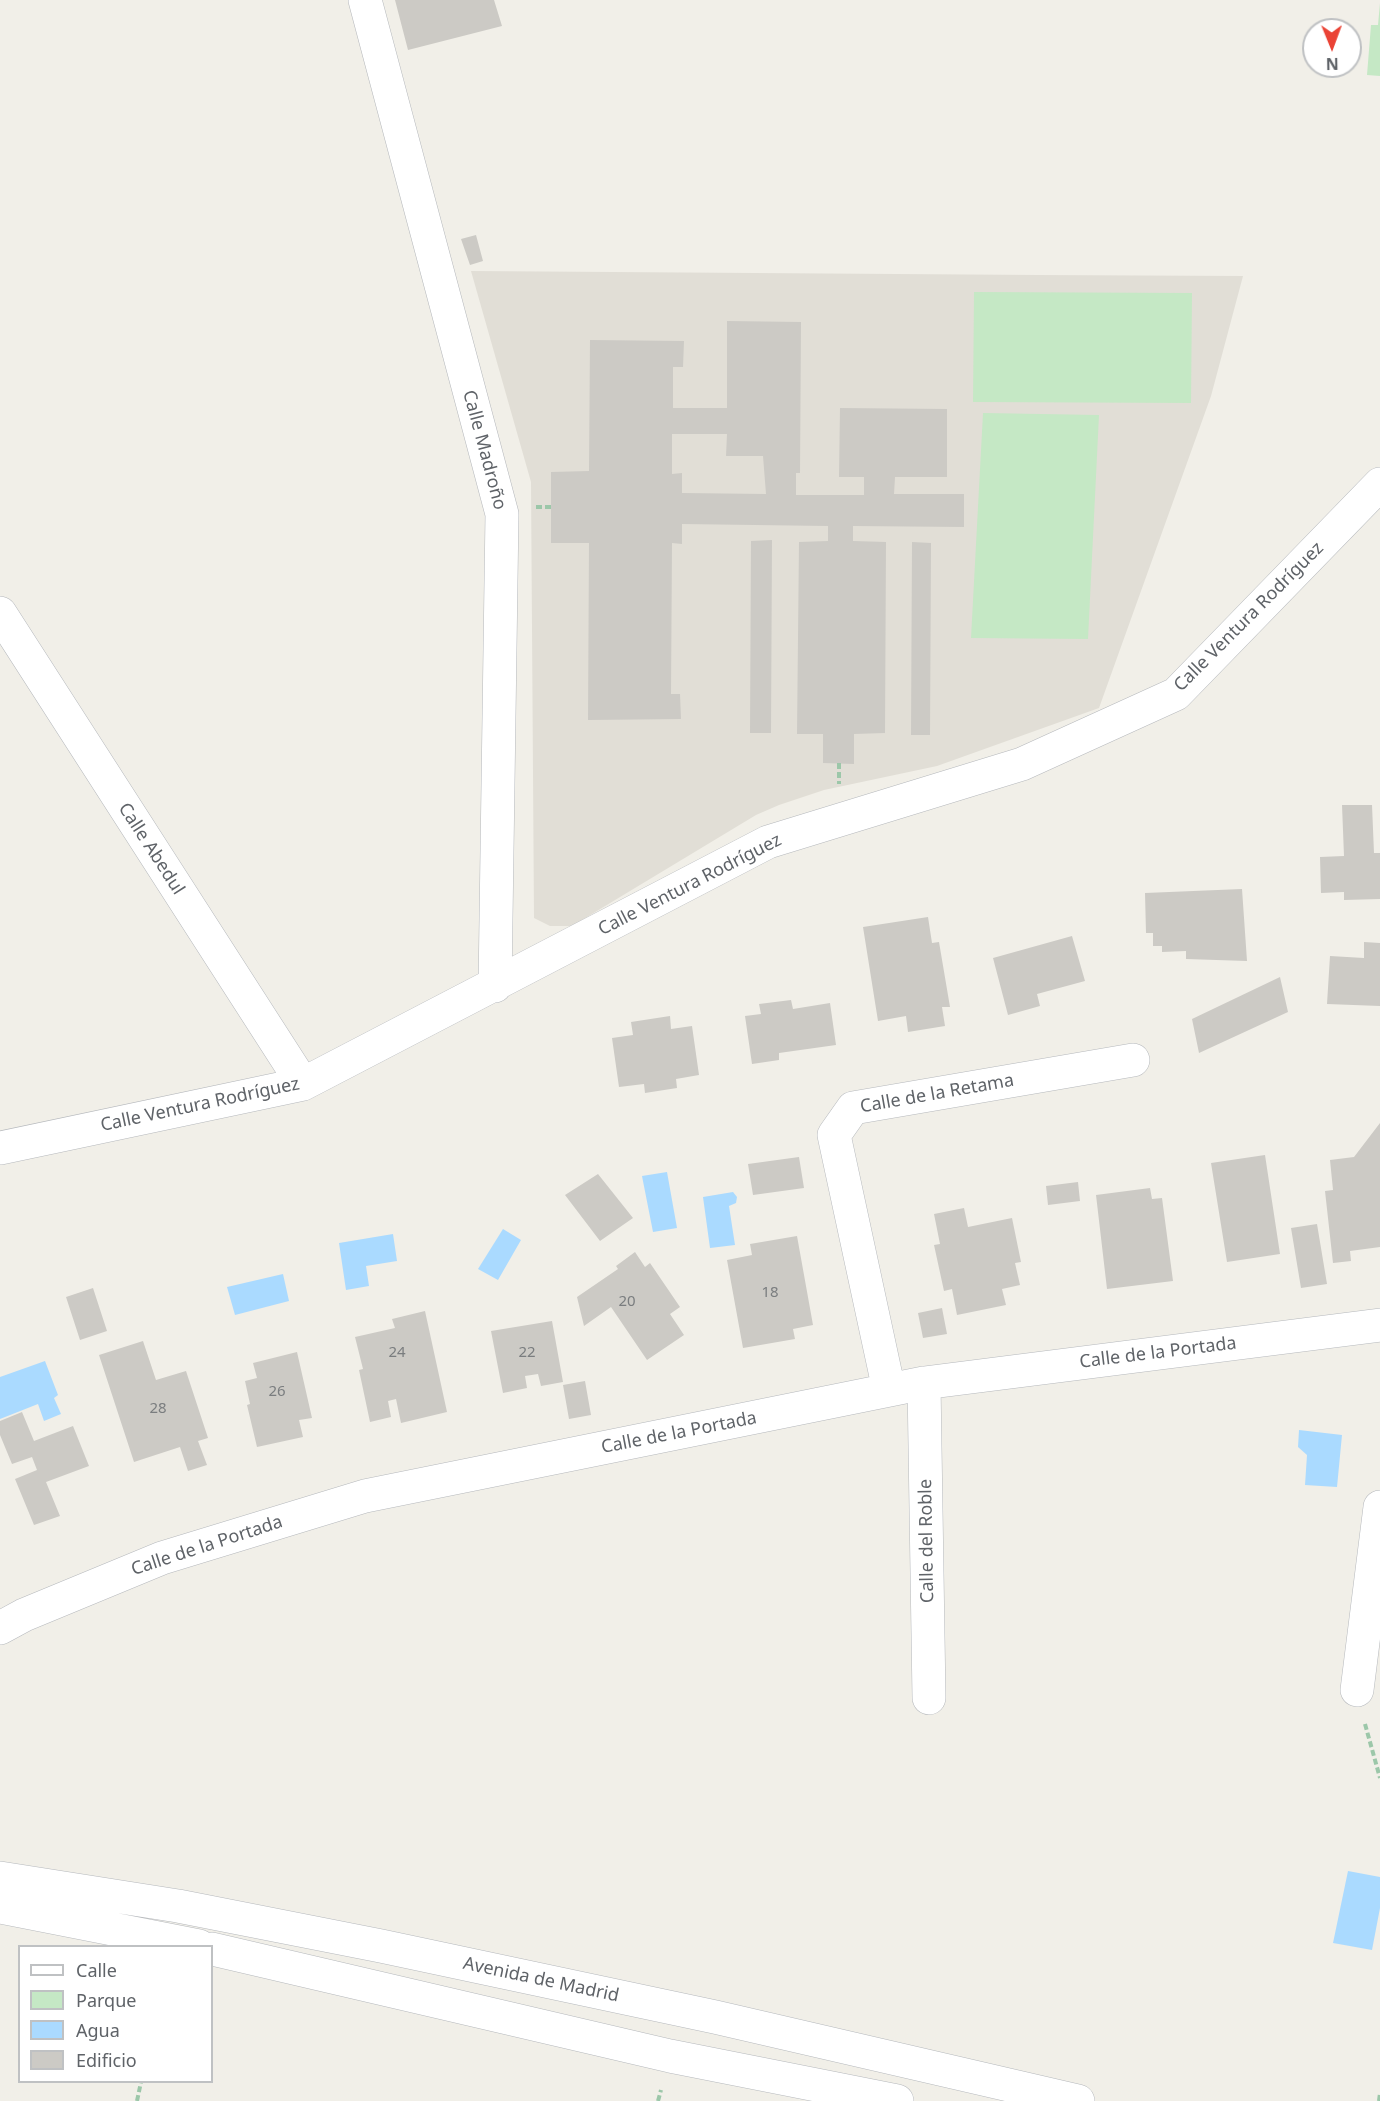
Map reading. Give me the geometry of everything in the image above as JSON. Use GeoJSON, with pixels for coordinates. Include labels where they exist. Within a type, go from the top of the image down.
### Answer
{"type":"FeatureCollection","features":[{"type":"Feature","properties":{"kind":"street","name":"Calle Madroño"},"geometry":{"type":"LineString","coordinates":[[365,0],[502,514],[495,986]]}},
{"type":"Feature","properties":{"kind":"street","name":"Calle Ventura Rodríguez"},"geometry":{"type":"LineString","coordinates":[[0,1148],[303,1084],[768,842],[1022,764],[1176,694],[1380,484]]}},
{"type":"Feature","properties":{"kind":"street","name":"Calle Abedul"},"geometry":{"type":"LineString","coordinates":[[0,613],[303,1084]]}},
{"type":"Feature","properties":{"kind":"street","name":"Calle de la Retama"},"geometry":{"type":"LineString","coordinates":[[889,1390],[834,1136],[853,1108],[1133,1060]]}},
{"type":"Feature","properties":{"kind":"street","name":"Calle de la Portada"},"geometry":{"type":"LineString","coordinates":[[0,1628],[24,1615],[162,1558],[365,1496],[924,1383],[1380,1324]]}},
{"type":"Feature","properties":{"kind":"street","name":"Calle del Roble"},"geometry":{"type":"LineString","coordinates":[[924,1383],[929,1698]]}},
{"type":"Feature","properties":{"kind":"street"},"geometry":{"type":"LineString","coordinates":[[1357,1690],[1380,1506]]}},
{"type":"Feature","properties":{"kind":"street","name":"Avenida de Madrid"},"geometry":{"type":"LineString","coordinates":[[0,1878],[178,1906],[381,1946],[715,2017],[1078,2101]]}},
{"type":"Feature","properties":{"kind":"street"},"geometry":{"type":"LineString","coordinates":[[0,1907],[189,1945]]}},
{"type":"Feature","properties":{"kind":"street"},"geometry":{"type":"LineString","coordinates":[[213,1949],[638,2049],[897,2101]]}},
{"type":"Feature","properties":{"kind":"path"},"geometry":{"type":"LineString","coordinates":[[532,507],[551,507]]}},
{"type":"Feature","properties":{"kind":"path"},"geometry":{"type":"LineString","coordinates":[[839,763],[839,788]]}},
{"type":"Feature","properties":{"kind":"path"},"geometry":{"type":"LineString","coordinates":[[1357,1690],[1375,1769],[1380,1778]]}},
{"type":"Feature","properties":{"kind":"path"},"geometry":{"type":"LineString","coordinates":[[137,2101],[141,2083]]}},
{"type":"Feature","properties":{"kind":"path"},"geometry":{"type":"LineString","coordinates":[[1379,2101],[1380,2093]]}},
{"type":"Feature","properties":{"kind":"shaded area"},"geometry":{"type":"Polygon","coordinates":[[[471,271],[1243,276],[1211,396],[1099,708],[937,766],[824,790],[779,805],[756,815],[572,926],[550,926],[534,918],[531,482],[471,271]]]}},
{"type":"Feature","properties":{"kind":"green space"},"geometry":{"type":"Polygon","coordinates":[[[1380,3],[1380,76],[1367,75],[1371,25],[1378,25],[1380,3]]]}},
{"type":"Feature","properties":{"kind":"green space"},"geometry":{"type":"Polygon","coordinates":[[[974,292],[1192,293],[1191,403],[973,402],[974,292]]]}},
{"type":"Feature","properties":{"kind":"green space"},"geometry":{"type":"Polygon","coordinates":[[[983,413],[1099,415],[1088,639],[971,638],[983,413]]]}},
{"type":"Feature","properties":{"kind":"water"},"geometry":{"type":"Polygon","coordinates":[[[667,1172],[677,1228],[653,1232],[642,1176],[667,1172]]]}},
{"type":"Feature","properties":{"kind":"water"},"geometry":{"type":"Polygon","coordinates":[[[733,1192],[737,1197],[736,1203],[729,1206],[735,1245],[710,1248],[703,1197],[733,1192]]]}},
{"type":"Feature","properties":{"kind":"water"},"geometry":{"type":"Polygon","coordinates":[[[503,1229],[521,1240],[498,1280],[478,1269],[503,1229]]]}},
{"type":"Feature","properties":{"kind":"water"},"geometry":{"type":"Polygon","coordinates":[[[393,1234],[397,1261],[366,1266],[369,1286],[346,1290],[339,1243],[393,1234]]]}},
{"type":"Feature","properties":{"kind":"water"},"geometry":{"type":"Polygon","coordinates":[[[283,1274],[289,1301],[235,1315],[227,1287],[283,1274]]]}},
{"type":"Feature","properties":{"kind":"water"},"geometry":{"type":"Polygon","coordinates":[[[45,1361],[58,1395],[54,1398],[61,1414],[44,1421],[38,1404],[0,1419],[0,1377],[45,1361]]]}},
{"type":"Feature","properties":{"kind":"water"},"geometry":{"type":"Polygon","coordinates":[[[1299,1430],[1342,1435],[1337,1487],[1305,1485],[1307,1455],[1298,1447],[1299,1430]]]}},
{"type":"Feature","properties":{"kind":"water"},"geometry":{"type":"Polygon","coordinates":[[[1348,1871],[1380,1877],[1380,1908],[1372,1950],[1333,1943],[1348,1871]]]}},
{"type":"Feature","properties":{"kind":"building"},"geometry":{"type":"Polygon","coordinates":[[[395,0],[494,0],[502,26],[408,50],[395,0]]]}},
{"type":"Feature","properties":{"kind":"building"},"geometry":{"type":"Polygon","coordinates":[[[476,235],[483,261],[470,265],[461,239],[476,235]]]}},
{"type":"Feature","properties":{"kind":"building"},"geometry":{"type":"Polygon","coordinates":[[[727,321],[801,322],[800,473],[796,473],[796,495],[864,495],[864,477],[839,477],[840,408],[947,409],[947,477],[895,477],[894,494],[964,494],[964,527],[853,526],[853,541],[886,542],[885,733],[854,734],[854,764],[823,763],[823,734],[797,734],[799,542],[828,541],[828,526],[682,524],[682,544],[672,543],[671,694],[680,694],[681,719],[588,720],[589,543],[551,543],[551,472],[589,471],[590,340],[684,341],[683,367],[673,367],[673,408],[727,408],[727,321]],[[672,434],[672,474],[682,473],[682,493],[766,494],[763,456],[726,456],[727,434],[672,434]]]}},
{"type":"Feature","properties":{"kind":"building"},"geometry":{"type":"Polygon","coordinates":[[[772,540],[771,733],[750,733],[751,541],[772,540]]]}},
{"type":"Feature","properties":{"kind":"building"},"geometry":{"type":"Polygon","coordinates":[[[912,542],[931,543],[930,735],[911,735],[912,542]]]}},
{"type":"Feature","properties":{"kind":"building"},"geometry":{"type":"Polygon","coordinates":[[[1342,805],[1372,805],[1374,853],[1380,853],[1380,899],[1344,900],[1344,892],[1321,893],[1320,857],[1344,856],[1342,805]]]}},
{"type":"Feature","properties":{"kind":"building"},"geometry":{"type":"Polygon","coordinates":[[[1242,889],[1247,961],[1186,959],[1186,951],[1162,952],[1162,946],[1153,946],[1153,933],[1146,933],[1145,893],[1242,889]]]}},
{"type":"Feature","properties":{"kind":"building"},"geometry":{"type":"Polygon","coordinates":[[[928,917],[932,943],[939,942],[950,1007],[942,1007],[945,1026],[908,1032],[906,1016],[878,1021],[863,927],[928,917]]]}},
{"type":"Feature","properties":{"kind":"building"},"geometry":{"type":"Polygon","coordinates":[[[1072,936],[1085,981],[1037,994],[1040,1006],[1008,1015],[993,958],[1072,936]]]}},
{"type":"Feature","properties":{"kind":"building"},"geometry":{"type":"Polygon","coordinates":[[[1364,942],[1380,943],[1380,1006],[1327,1004],[1330,956],[1364,958],[1364,942]]]}},
{"type":"Feature","properties":{"kind":"building"},"geometry":{"type":"Polygon","coordinates":[[[1280,977],[1288,1012],[1199,1053],[1192,1019],[1280,977]]]}},
{"type":"Feature","properties":{"kind":"building"},"geometry":{"type":"Polygon","coordinates":[[[791,1000],[793,1009],[830,1003],[836,1045],[779,1053],[779,1060],[752,1064],[745,1016],[761,1014],[759,1004],[791,1000]]]}},
{"type":"Feature","properties":{"kind":"building"},"geometry":{"type":"Polygon","coordinates":[[[670,1016],[671,1029],[692,1026],[699,1075],[676,1079],[677,1088],[645,1093],[644,1084],[619,1087],[612,1038],[633,1035],[631,1022],[670,1016]]]}},
{"type":"Feature","properties":{"kind":"building"},"geometry":{"type":"Polygon","coordinates":[[[1380,1123],[1380,1247],[1350,1251],[1351,1261],[1333,1263],[1325,1191],[1333,1190],[1330,1160],[1354,1157],[1380,1123]]]}},
{"type":"Feature","properties":{"kind":"building"},"geometry":{"type":"Polygon","coordinates":[[[1265,1155],[1280,1254],[1227,1262],[1211,1163],[1265,1155]]]}},
{"type":"Feature","properties":{"kind":"building"},"geometry":{"type":"Polygon","coordinates":[[[799,1157],[804,1188],[753,1195],[748,1164],[799,1157]]]}},
{"type":"Feature","properties":{"kind":"building"},"geometry":{"type":"Polygon","coordinates":[[[598,1174],[633,1218],[600,1241],[565,1195],[598,1174]]]}},
{"type":"Feature","properties":{"kind":"building"},"geometry":{"type":"Polygon","coordinates":[[[1078,1182],[1080,1201],[1048,1205],[1046,1186],[1078,1182]]]}},
{"type":"Feature","properties":{"kind":"building"},"geometry":{"type":"Polygon","coordinates":[[[1150,1188],[1152,1199],[1162,1198],[1173,1281],[1107,1289],[1096,1195],[1150,1188]]]}},
{"type":"Feature","properties":{"kind":"building"},"geometry":{"type":"Polygon","coordinates":[[[964,1208],[968,1227],[1012,1218],[1021,1262],[1015,1263],[1020,1285],[1002,1289],[1006,1305],[957,1315],[952,1289],[944,1291],[934,1245],[940,1244],[934,1214],[964,1208]]]}},
{"type":"Feature","properties":{"kind":"building"},"geometry":{"type":"Polygon","coordinates":[[[1317,1224],[1327,1284],[1301,1288],[1291,1228],[1317,1224]]]}},
{"type":"Feature","properties":{"kind":"building"},"geometry":{"type":"Polygon","coordinates":[[[797,1236],[813,1325],[793,1329],[795,1339],[743,1348],[727,1260],[752,1255],[750,1244],[797,1236]]]}},
{"type":"Feature","properties":{"kind":"building"},"geometry":{"type":"Polygon","coordinates":[[[635,1252],[645,1267],[650,1263],[680,1307],[670,1314],[684,1335],[647,1360],[611,1307],[584,1326],[577,1297],[618,1269],[616,1266],[635,1252]]]}},
{"type":"Feature","properties":{"kind":"building"},"geometry":{"type":"Polygon","coordinates":[[[93,1288],[107,1331],[80,1340],[66,1297],[93,1288]]]}},
{"type":"Feature","properties":{"kind":"building"},"geometry":{"type":"Polygon","coordinates":[[[942,1308],[947,1334],[923,1338],[918,1313],[942,1308]]]}},
{"type":"Feature","properties":{"kind":"building"},"geometry":{"type":"Polygon","coordinates":[[[425,1311],[447,1412],[401,1423],[396,1399],[388,1401],[391,1417],[370,1422],[359,1370],[363,1369],[355,1337],[395,1328],[392,1319],[425,1311]]]}},
{"type":"Feature","properties":{"kind":"building"},"geometry":{"type":"Polygon","coordinates":[[[552,1321],[563,1382],[541,1386],[538,1374],[525,1376],[527,1388],[503,1393],[491,1331],[552,1321]]]}},
{"type":"Feature","properties":{"kind":"building"},"geometry":{"type":"Polygon","coordinates":[[[143,1341],[156,1380],[186,1371],[208,1438],[198,1441],[207,1465],[188,1471],[180,1447],[134,1462],[99,1355],[143,1341]]]}},
{"type":"Feature","properties":{"kind":"building"},"geometry":{"type":"Polygon","coordinates":[[[297,1352],[312,1418],[299,1420],[303,1437],[257,1447],[247,1405],[250,1404],[245,1381],[257,1378],[253,1363],[297,1352]]]}},
{"type":"Feature","properties":{"kind":"building"},"geometry":{"type":"Polygon","coordinates":[[[585,1381],[591,1415],[569,1419],[563,1385],[585,1381]]]}},
{"type":"Feature","properties":{"kind":"building"},"geometry":{"type":"Polygon","coordinates":[[[22,1412],[34,1441],[73,1426],[89,1466],[46,1482],[60,1516],[34,1525],[15,1479],[37,1470],[32,1457],[12,1464],[0,1435],[0,1421],[22,1412]]]}}]}
